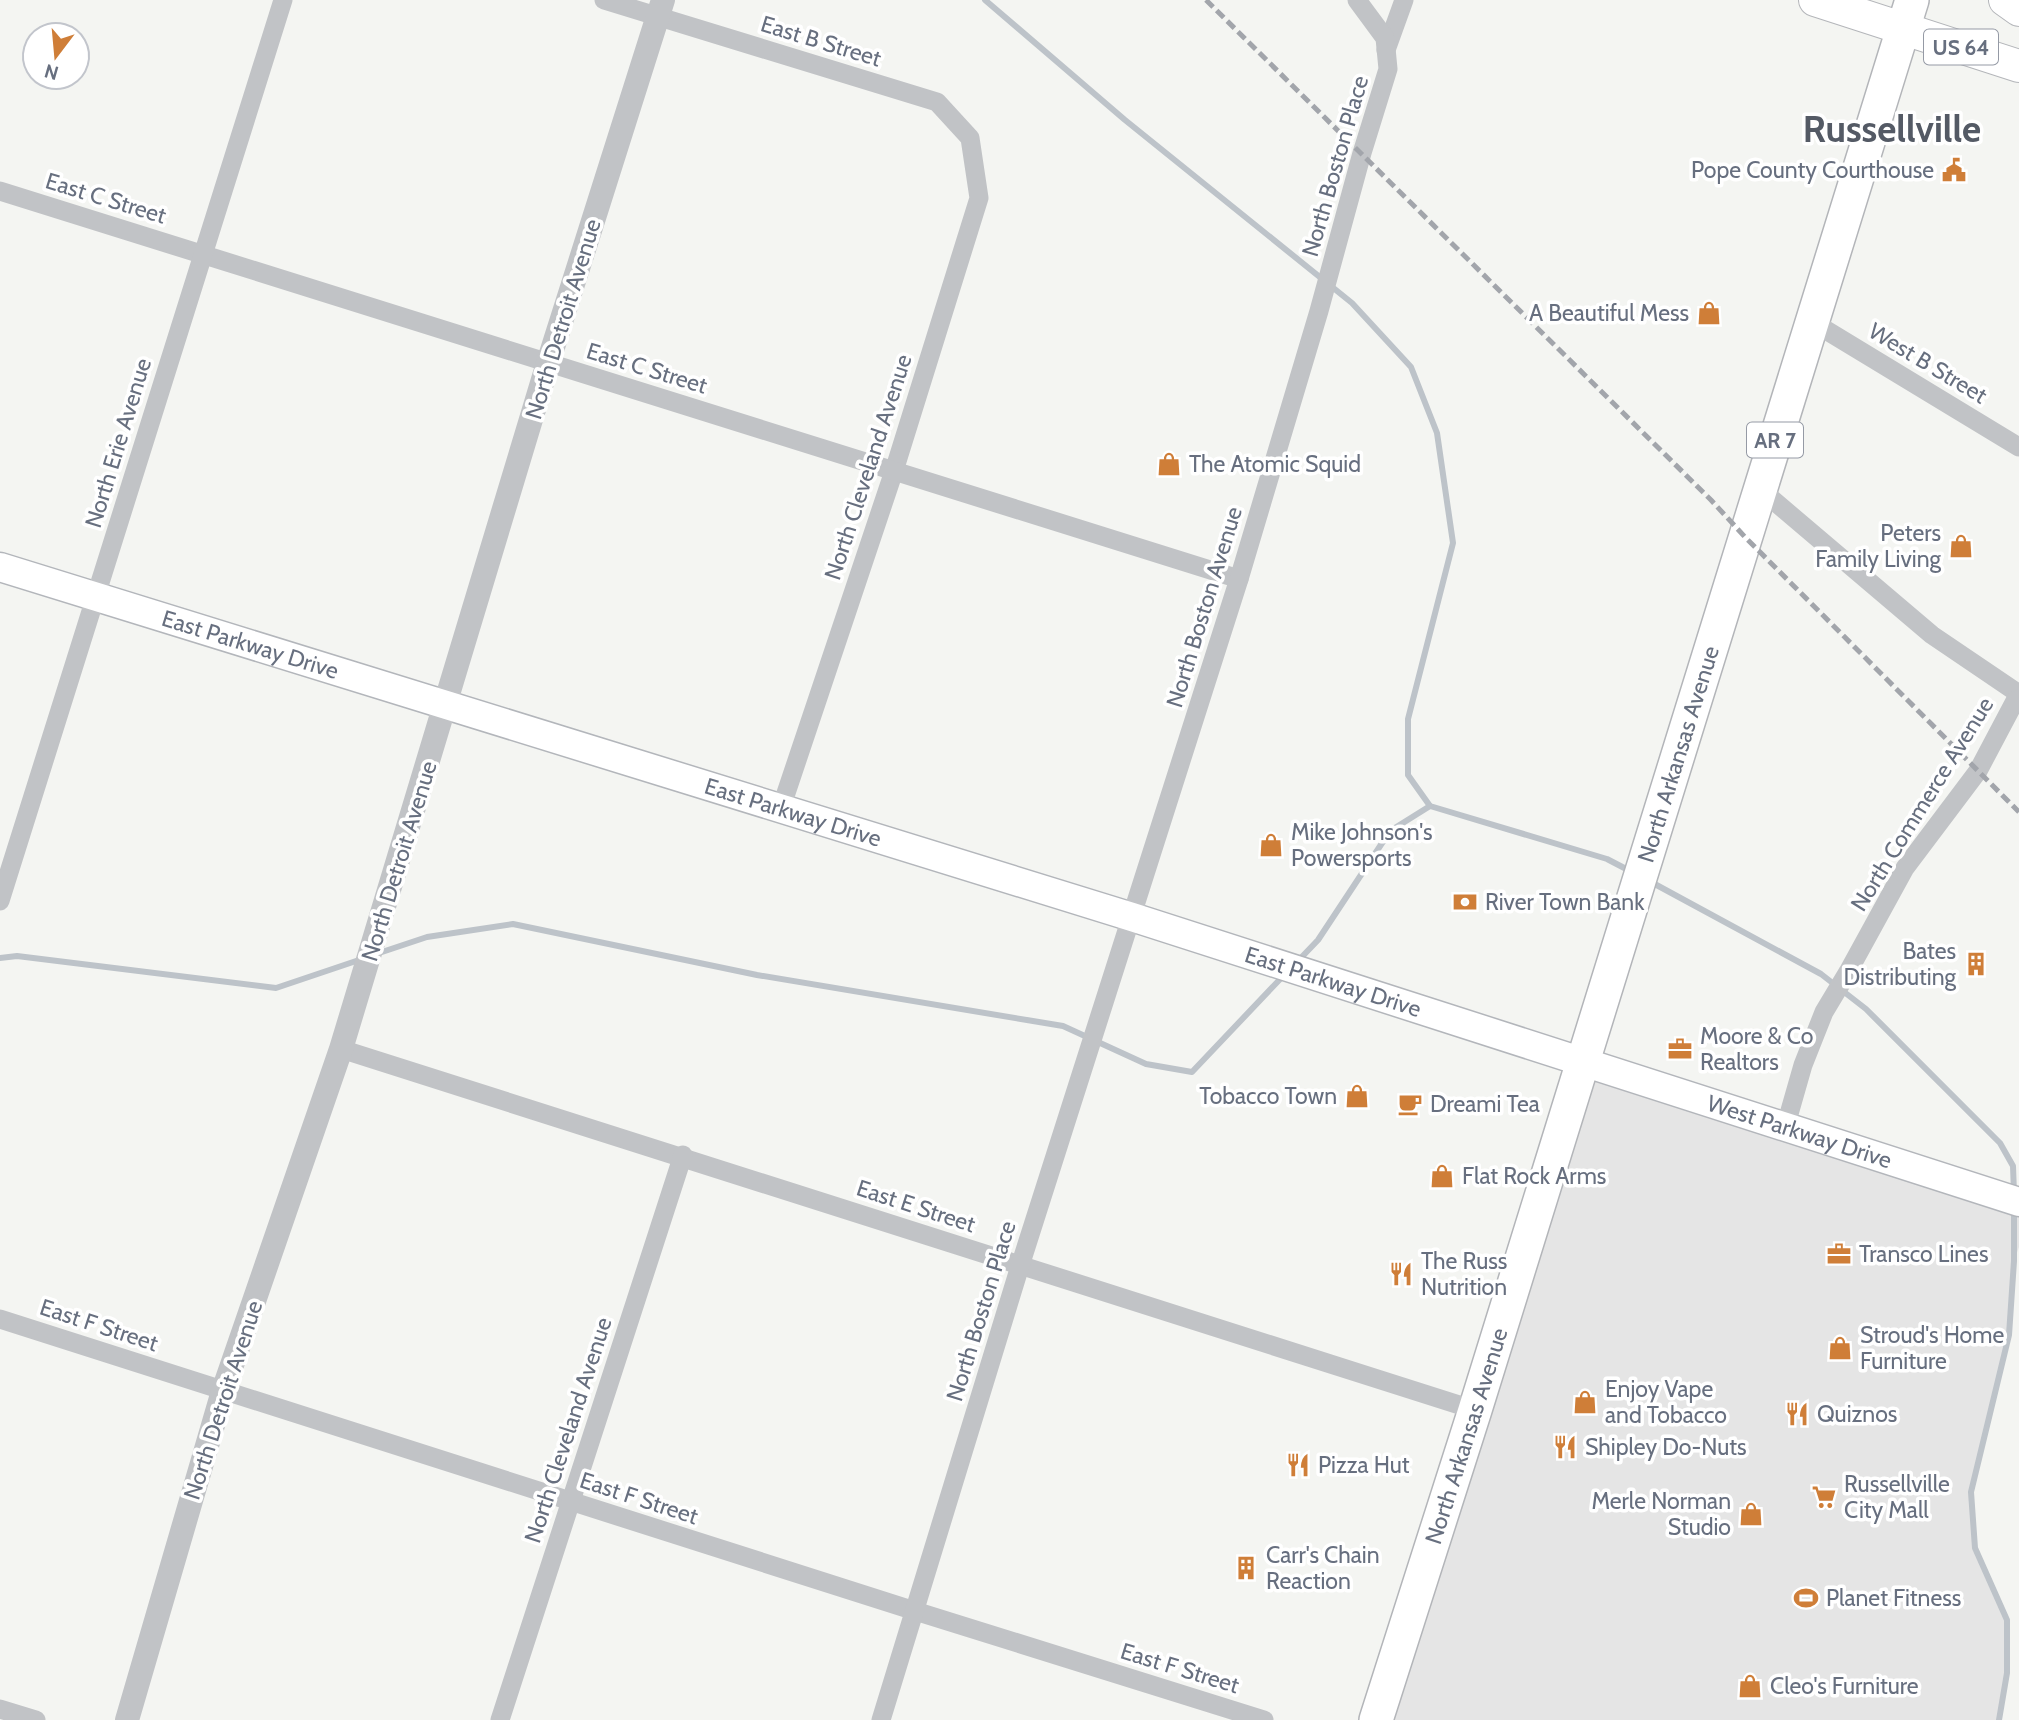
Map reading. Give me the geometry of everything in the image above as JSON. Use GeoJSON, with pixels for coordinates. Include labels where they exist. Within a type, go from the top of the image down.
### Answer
{"type":"FeatureCollection","features":[{"type":"Feature","properties":{"kind":"highway","name":"North Arkansas Avenue"},"geometry":{"type":"LineString","coordinates":[[1376,1720],[1475,1410],[1907,14]]}},
{"type":"Feature","properties":{"kind":"main road","name":"US 64"},"geometry":{"type":"LineString","coordinates":[[1815,0],[1907,14],[2019,66]]}},
{"type":"Feature","properties":{"kind":"main road"},"geometry":{"type":"LineString","coordinates":[[2005,0],[2019,10]]}},
{"type":"Feature","properties":{"kind":"main road","name":"East Parkway Drive"},"geometry":{"type":"LineString","coordinates":[[0,567],[1132,917],[1581,1063]]}},
{"type":"Feature","properties":{"kind":"main road","name":"West Parkway Drive"},"geometry":{"type":"LineString","coordinates":[[1581,1063],[2019,1202]]}},
{"type":"Feature","properties":{"kind":"street","name":"North Erie Avenue"},"geometry":{"type":"LineString","coordinates":[[0,901],[283,0]]}},
{"type":"Feature","properties":{"kind":"street","name":"East B Street"},"geometry":{"type":"LineString","coordinates":[[604,0],[661,8],[937,102],[970,138]]}},
{"type":"Feature","properties":{"kind":"street","name":"North Boston Place"},"geometry":{"type":"LineString","coordinates":[[1319,311],[1388,69],[1385,38],[1357,0]]}},
{"type":"Feature","properties":{"kind":"street"},"geometry":{"type":"LineString","coordinates":[[1386,50],[1404,0]]}},
{"type":"Feature","properties":{"kind":"street","name":"North Detroit Avenue"},"geometry":{"type":"LineString","coordinates":[[127,1720],[223,1391],[341,1049],[548,363],[661,8]]}},
{"type":"Feature","properties":{"kind":"street","name":"North Cleveland Avenue"},"geometry":{"type":"LineString","coordinates":[[781,808],[894,471],[979,198],[970,138]]}},
{"type":"Feature","properties":{"kind":"street","name":"East C Street"},"geometry":{"type":"LineString","coordinates":[[0,191],[1239,579]]}},
{"type":"Feature","properties":{"kind":"street","name":"North Boston Avenue"},"geometry":{"type":"LineString","coordinates":[[1132,917],[1239,579],[1319,311]]}},
{"type":"Feature","properties":{"kind":"street","name":"West B Street"},"geometry":{"type":"LineString","coordinates":[[1811,321],[2019,447]]}},
{"type":"Feature","properties":{"kind":"street"},"geometry":{"type":"LineString","coordinates":[[1760,489],[1932,635],[2019,697]]}},
{"type":"Feature","properties":{"kind":"street","name":"North Commerce Avenue"},"geometry":{"type":"LineString","coordinates":[[1786,1128],[1803,1065],[1824,1012],[1849,972],[1905,868],[1978,771],[2019,697]]}},
{"type":"Feature","properties":{"kind":"street","name":"North Boston Place"},"geometry":{"type":"LineString","coordinates":[[881,1720],[1020,1266],[1132,917]]}},
{"type":"Feature","properties":{"kind":"street","name":"East E Street"},"geometry":{"type":"LineString","coordinates":[[341,1049],[683,1155],[1020,1266],[1475,1410]]}},
{"type":"Feature","properties":{"kind":"street","name":"North Cleveland Avenue"},"geometry":{"type":"LineString","coordinates":[[500,1720],[683,1155]]}},
{"type":"Feature","properties":{"kind":"street","name":"East F Street"},"geometry":{"type":"LineString","coordinates":[[0,1319],[1264,1720]]}},
{"type":"Feature","properties":{"kind":"street"},"geometry":{"type":"LineString","coordinates":[[0,1709],[36,1720]]}},
{"type":"Feature","properties":{"kind":"shaded area","name":"Russellville City Mall"},"geometry":{"type":"Polygon","coordinates":[[[1581,1063],[2019,1202],[2019,1247],[2014,1261],[2009,1335],[1971,1492],[1975,1548],[2007,1620],[2007,1673],[1999,1720],[1376,1720],[1581,1063]]]}},
{"type":"Feature","properties":{"kind":"waterway"},"geometry":{"type":"LineString","coordinates":[[985,0],[1125,120],[1352,303],[1411,367],[1437,433],[1453,543],[1408,719],[1408,775],[1430,806],[1607,859],[1632,872]]}},
{"type":"Feature","properties":{"kind":"waterway"},"geometry":{"type":"LineString","coordinates":[[1297,962],[1318,940],[1390,831],[1430,806]]}},
{"type":"Feature","properties":{"kind":"waterway"},"geometry":{"type":"LineString","coordinates":[[1651,882],[1821,974],[1866,1009],[2000,1143],[2013,1166],[2014,1193]]}},
{"type":"Feature","properties":{"kind":"waterway"},"geometry":{"type":"LineString","coordinates":[[376,954],[427,937],[513,924],[757,975],[1063,1026],[1146,1064],[1192,1072],[1284,975]]}},
{"type":"Feature","properties":{"kind":"waterway"},"geometry":{"type":"LineString","coordinates":[[0,958],[17,956],[276,988],[362,959]]}},
{"type":"Feature","properties":{"kind":"waterway"},"geometry":{"type":"LineString","coordinates":[[1999,1720],[2007,1673],[2007,1620],[1975,1548],[1971,1492],[2009,1335],[2014,1261],[2014,1207]]}},
{"type":"Feature","properties":{"kind":"railway"},"geometry":{"type":"LineString","coordinates":[[1206,0],[1711,500],[2019,812]]}},
{"type":"Feature","properties":{"kind":"place","name":"Pope County Courthouse"},"geometry":{"type":"Point","coordinates":[1954,170]}},
{"type":"Feature","properties":{"kind":"place","name":"A Beautiful Mess"},"geometry":{"type":"Point","coordinates":[1709,313]}},
{"type":"Feature","properties":{"kind":"place","name":"The Atomic Squid"},"geometry":{"type":"Point","coordinates":[1169,464]}},
{"type":"Feature","properties":{"kind":"place","name":"Peters Family Living"},"geometry":{"type":"Point","coordinates":[1961,546]}},
{"type":"Feature","properties":{"kind":"place","name":"Mike Johnson's Powersports"},"geometry":{"type":"Point","coordinates":[1271,845]}},
{"type":"Feature","properties":{"kind":"place","name":"River Town Bank"},"geometry":{"type":"Point","coordinates":[1465,902]}},
{"type":"Feature","properties":{"kind":"place","name":"Bates Distributing"},"geometry":{"type":"Point","coordinates":[1976,964]}},
{"type":"Feature","properties":{"kind":"place","name":"Moore & Co Realtors"},"geometry":{"type":"Point","coordinates":[1680,1049]}},
{"type":"Feature","properties":{"kind":"place","name":"Tobacco Town"},"geometry":{"type":"Point","coordinates":[1357,1096]}},
{"type":"Feature","properties":{"kind":"place","name":"Dreami Tea"},"geometry":{"type":"Point","coordinates":[1410,1104]}},
{"type":"Feature","properties":{"kind":"place","name":"Flat Rock Arms"},"geometry":{"type":"Point","coordinates":[1442,1176]}},
{"type":"Feature","properties":{"kind":"place","name":"Transco Lines"},"geometry":{"type":"Point","coordinates":[1839,1254]}},
{"type":"Feature","properties":{"kind":"place","name":"The Russ Nutrition"},"geometry":{"type":"Point","coordinates":[1401,1274]}},
{"type":"Feature","properties":{"kind":"place","name":"Stroud's Home Furniture"},"geometry":{"type":"Point","coordinates":[1840,1348]}},
{"type":"Feature","properties":{"kind":"place","name":"Enjoy Vape and Tobacco"},"geometry":{"type":"Point","coordinates":[1585,1402]}},
{"type":"Feature","properties":{"kind":"place","name":"Quiznos"},"geometry":{"type":"Point","coordinates":[1797,1414]}},
{"type":"Feature","properties":{"kind":"place","name":"Shipley Do-Nuts"},"geometry":{"type":"Point","coordinates":[1565,1447]}},
{"type":"Feature","properties":{"kind":"place","name":"Pizza Hut"},"geometry":{"type":"Point","coordinates":[1298,1465]}},
{"type":"Feature","properties":{"kind":"place","name":"Russellville City Mall"},"geometry":{"type":"Point","coordinates":[1824,1497]}},
{"type":"Feature","properties":{"kind":"place","name":"Merle Norman Studio"},"geometry":{"type":"Point","coordinates":[1751,1514]}},
{"type":"Feature","properties":{"kind":"place","name":"Carr's Chain Reaction"},"geometry":{"type":"Point","coordinates":[1246,1568]}},
{"type":"Feature","properties":{"kind":"place","name":"Planet Fitness"},"geometry":{"type":"Point","coordinates":[1806,1598]}},
{"type":"Feature","properties":{"kind":"place","name":"Cleo's Furniture"},"geometry":{"type":"Point","coordinates":[1750,1686]}},
{"type":"Feature","properties":{"kind":"district","name":"Russellville"},"geometry":{"type":"Point","coordinates":[1892,128]}}]}
